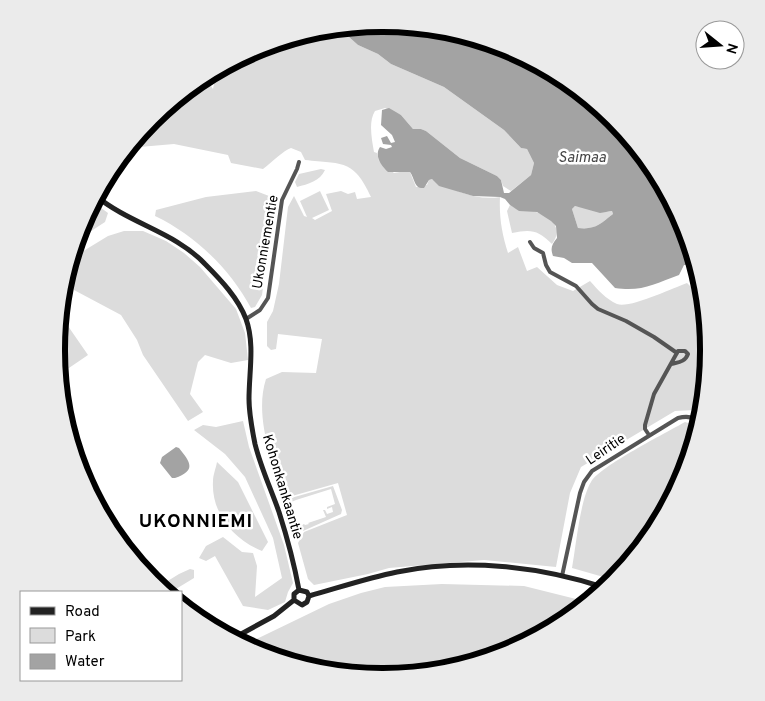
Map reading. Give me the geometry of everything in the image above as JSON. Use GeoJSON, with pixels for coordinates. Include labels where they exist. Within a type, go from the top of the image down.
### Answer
{"type":"FeatureCollection","features":[{"type":"Feature","properties":{"kind":"street","name":"Ukonniementie"},"geometry":{"type":"LineString","coordinates":[[246,319],[260,310],[268,298],[282,200],[299,162]]}},
{"type":"Feature","properties":{"kind":"street","name":"Kohonkankaantie"},"geometry":{"type":"LineString","coordinates":[[102,200],[122,214],[168,236],[193,253],[237,301],[246,319],[251,343],[249,401],[255,444],[284,527],[299,590]]}},
{"type":"Feature","properties":{"kind":"street"},"geometry":{"type":"LineString","coordinates":[[530,242],[534,248],[543,253],[550,272],[576,286],[592,304],[626,321],[677,352],[686,351],[688,354],[686,358],[671,364]]}},
{"type":"Feature","properties":{"kind":"street"},"geometry":{"type":"LineString","coordinates":[[649,436],[645,430],[649,408],[654,394],[677,352]]}},
{"type":"Feature","properties":{"kind":"street","name":"Leiritie"},"geometry":{"type":"LineString","coordinates":[[562,576],[580,493],[588,477],[596,468],[678,418],[687,416],[693,418]]}},
{"type":"Feature","properties":{"kind":"street"},"geometry":{"type":"LineString","coordinates":[[309,596],[361,580],[421,568],[475,565],[514,568],[562,576],[597,585]]}},
{"type":"Feature","properties":{"kind":"street"},"geometry":{"type":"LineString","coordinates":[[294,600],[294,594],[299,590],[307,592],[309,596]]}},
{"type":"Feature","properties":{"kind":"street"},"geometry":{"type":"LineString","coordinates":[[294,600],[302,605],[307,602],[309,596]]}},
{"type":"Feature","properties":{"kind":"street"},"geometry":{"type":"LineString","coordinates":[[240,635],[274,616],[294,600]]}},
{"type":"Feature","properties":{"kind":"green space"},"geometry":{"type":"Polygon","coordinates":[[[346,34],[358,45],[378,54],[391,64],[444,87],[504,130],[521,148],[527,149],[534,163],[531,175],[511,191],[503,186],[497,176],[460,158],[426,131],[413,129],[401,115],[385,108],[375,111],[373,115],[371,126],[374,152],[377,153],[379,161],[394,173],[410,172],[416,187],[427,185],[429,180],[432,179],[456,191],[473,196],[500,197],[501,225],[508,253],[518,247],[527,271],[537,267],[557,285],[573,291],[590,281],[609,300],[623,305],[641,301],[687,283],[694,290],[700,330],[700,371],[694,410],[675,411],[581,467],[570,493],[556,567],[484,560],[389,568],[314,585],[308,579],[298,543],[304,532],[347,515],[338,483],[285,498],[270,455],[263,424],[262,408],[266,379],[282,372],[316,373],[322,339],[278,334],[276,349],[271,350],[267,346],[267,322],[273,311],[279,284],[288,207],[294,196],[304,216],[307,217],[300,201],[320,191],[329,210],[312,218],[315,220],[332,211],[326,194],[341,191],[348,194],[355,192],[357,199],[371,197],[359,176],[346,166],[338,163],[305,160],[301,152],[291,148],[263,169],[231,163],[228,155],[174,144],[138,147],[173,111],[189,98],[210,84],[213,89],[215,81],[224,75],[280,49],[300,43],[346,34]]]}},
{"type":"Feature","properties":{"kind":"green space"},"geometry":{"type":"Polygon","coordinates":[[[321,169],[325,170],[317,179],[297,187],[295,182],[299,174],[321,169]]]}},
{"type":"Feature","properties":{"kind":"green space"},"geometry":{"type":"Polygon","coordinates":[[[256,191],[269,196],[271,203],[262,295],[255,307],[251,308],[233,280],[210,254],[184,233],[155,216],[156,210],[206,197],[256,191]]]}},
{"type":"Feature","properties":{"kind":"green space"},"geometry":{"type":"Polygon","coordinates":[[[510,205],[536,212],[551,220],[557,233],[552,244],[538,233],[524,231],[512,233],[507,211],[510,205]]]}},
{"type":"Feature","properties":{"kind":"green space"},"geometry":{"type":"Polygon","coordinates":[[[99,206],[108,213],[105,222],[87,234],[99,206]]]}},
{"type":"Feature","properties":{"kind":"green space"},"geometry":{"type":"Polygon","coordinates":[[[575,206],[608,212],[612,211],[613,214],[593,227],[578,228],[572,209],[575,206]]]}},
{"type":"Feature","properties":{"kind":"green space"},"geometry":{"type":"Polygon","coordinates":[[[124,231],[143,231],[166,241],[200,267],[236,309],[245,333],[248,360],[231,363],[205,355],[198,362],[190,394],[203,412],[188,421],[143,355],[137,340],[121,315],[74,290],[72,284],[79,254],[108,236],[124,231]]]}},
{"type":"Feature","properties":{"kind":"green space"},"geometry":{"type":"Polygon","coordinates":[[[66,323],[88,355],[65,370],[66,323]]]}},
{"type":"Feature","properties":{"kind":"green space"},"geometry":{"type":"Polygon","coordinates":[[[243,421],[249,447],[284,545],[293,583],[285,602],[268,610],[243,606],[215,556],[206,561],[199,558],[206,546],[223,537],[242,552],[253,553],[257,566],[255,597],[282,578],[273,538],[245,477],[225,454],[194,430],[203,425],[216,427],[243,421]]]}},
{"type":"Feature","properties":{"kind":"green space"},"geometry":{"type":"Polygon","coordinates":[[[685,422],[692,424],[684,453],[668,491],[647,527],[622,560],[605,577],[572,568],[581,511],[591,482],[607,467],[685,422]]]}},
{"type":"Feature","properties":{"kind":"green space"},"geometry":{"type":"Polygon","coordinates":[[[217,462],[238,482],[268,542],[262,551],[242,540],[226,524],[220,514],[213,493],[213,479],[217,462]]]}},
{"type":"Feature","properties":{"kind":"green space"},"geometry":{"type":"Polygon","coordinates":[[[333,486],[342,510],[341,514],[303,531],[296,528],[326,517],[323,510],[327,514],[333,512],[332,507],[327,509],[327,507],[335,504],[331,489],[285,505],[284,500],[333,486]]]}},
{"type":"Feature","properties":{"kind":"green space"},"geometry":{"type":"Polygon","coordinates":[[[190,569],[194,570],[194,578],[174,590],[165,582],[190,569]]]}},
{"type":"Feature","properties":{"kind":"green space"},"geometry":{"type":"Polygon","coordinates":[[[442,584],[524,586],[580,600],[559,615],[523,636],[485,652],[424,666],[362,668],[341,666],[300,658],[253,641],[329,604],[385,587],[442,584]]]}},
{"type":"Feature","properties":{"kind":"water","name":"Saimaa"},"geometry":{"type":"Polygon","coordinates":[[[382,32],[403,33],[465,43],[523,65],[559,86],[592,111],[635,157],[668,210],[689,266],[684,265],[679,275],[655,284],[633,289],[615,288],[592,263],[572,263],[564,258],[553,256],[552,246],[557,238],[556,226],[537,212],[519,211],[500,197],[473,196],[439,186],[432,179],[429,180],[424,188],[421,188],[416,185],[410,172],[388,172],[378,157],[378,150],[380,147],[386,149],[392,147],[391,145],[383,144],[381,138],[387,136],[391,143],[395,142],[392,135],[381,125],[382,110],[389,108],[401,115],[413,129],[426,131],[460,158],[497,176],[501,180],[504,193],[509,193],[531,175],[534,163],[527,149],[521,148],[504,130],[444,87],[391,64],[378,54],[358,45],[346,34],[382,32]],[[575,206],[572,209],[578,228],[593,227],[601,223],[613,214],[612,211],[600,213],[575,206]]]}},
{"type":"Feature","properties":{"kind":"water"},"geometry":{"type":"Polygon","coordinates":[[[176,447],[183,453],[188,462],[189,469],[182,475],[172,478],[160,463],[162,457],[176,447]]]}},
{"type":"Feature","properties":{"kind":"district","name":"UKONNIEMI"},"geometry":{"type":"Point","coordinates":[196,522]}}]}
